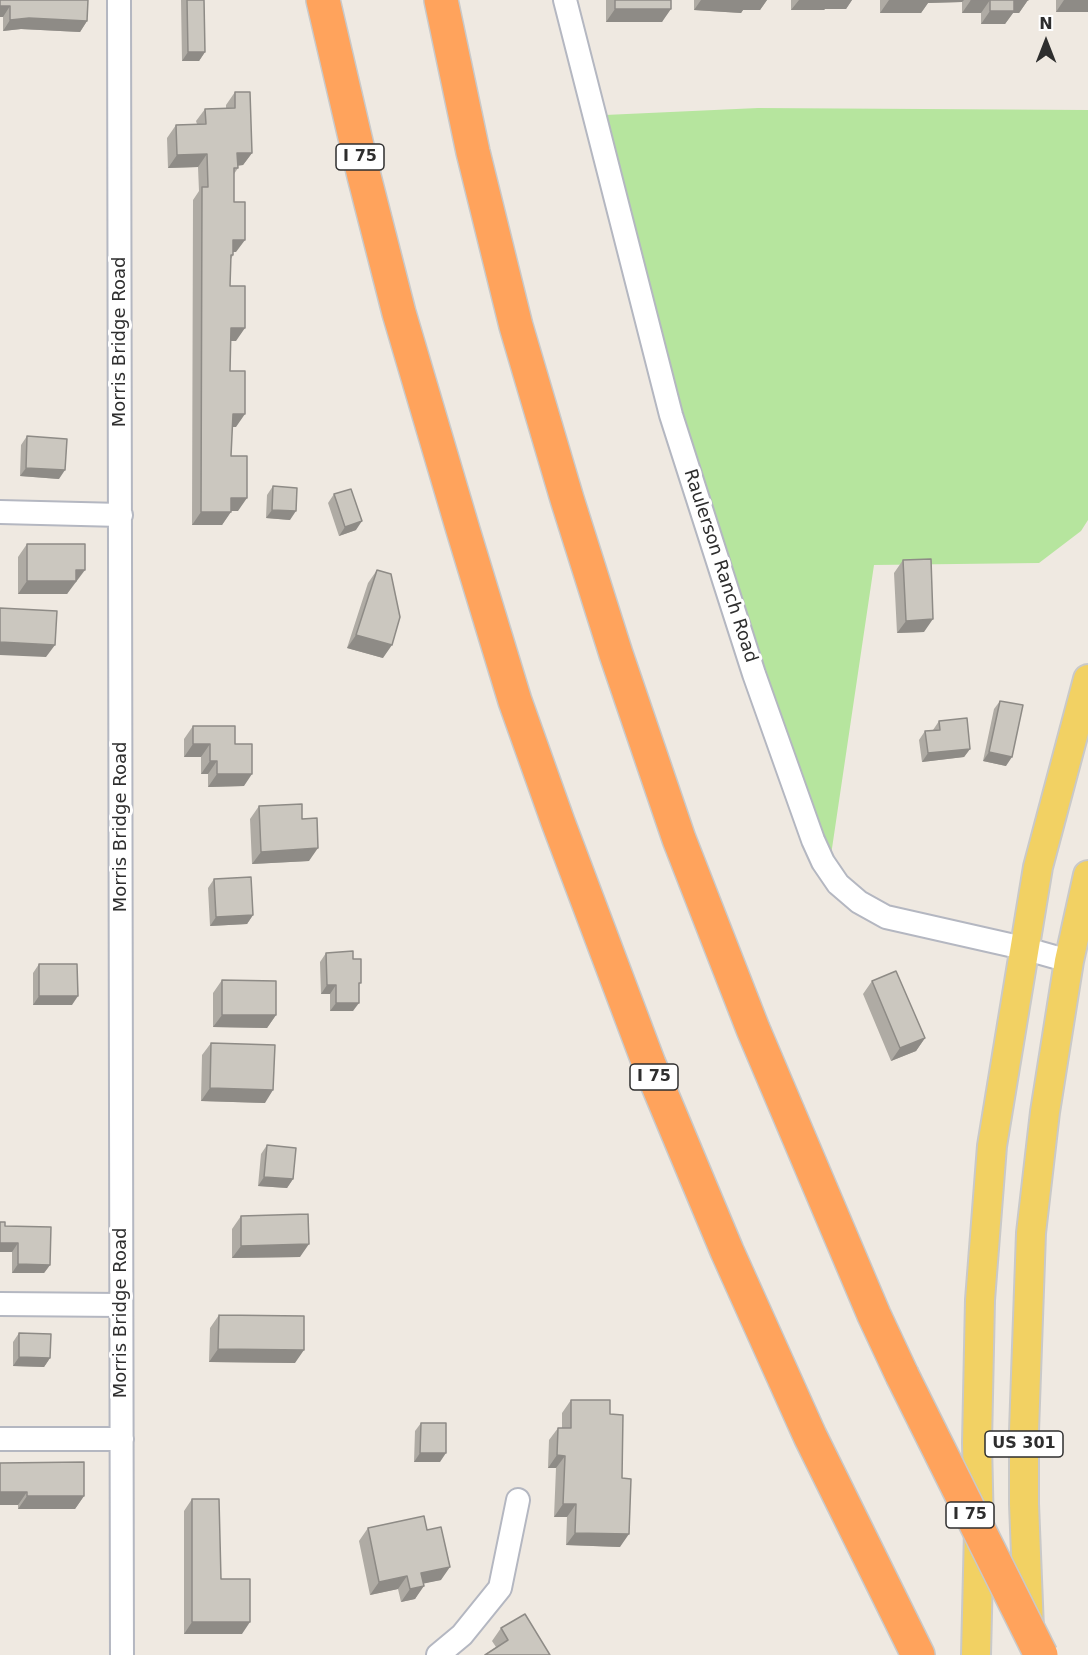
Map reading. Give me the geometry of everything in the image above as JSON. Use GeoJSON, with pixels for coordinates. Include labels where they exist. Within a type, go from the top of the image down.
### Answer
{"type":"FeatureCollection","features":[{"type":"Feature","properties":{"kind":"highway","name":"I 75"},"geometry":{"type":"LineString","coordinates":[[324,0],[364,176],[399,313],[515,701],[602,943],[687,1157],[810,1436],[918,1655]]}},
{"type":"Feature","properties":{"kind":"highway","name":"I 75"},"geometry":{"type":"LineString","coordinates":[[441,0],[473,152],[516,326],[616,654],[679,839],[753,1029],[874,1315],[1041,1655]]}},
{"type":"Feature","properties":{"kind":"main road","name":"US 301"},"geometry":{"type":"LineString","coordinates":[[976,1655],[980,1530],[977,1431],[980,1300],[992,1146],[1038,867],[1088,678]]}},
{"type":"Feature","properties":{"kind":"main road","name":"US 301"},"geometry":{"type":"LineString","coordinates":[[1030,1655],[1024,1504],[1024,1431],[1031,1233],[1045,1112],[1069,961],[1088,875]]}},
{"type":"Feature","properties":{"kind":"street","name":"Morris Bridge Road"},"geometry":{"type":"LineString","coordinates":[[119,0],[122,1655]]}},
{"type":"Feature","properties":{"kind":"street","name":"Raulerson Ranch Road"},"geometry":{"type":"LineString","coordinates":[[565,0],[671,415],[754,674],[813,840],[823,862],[838,884],[859,902],[886,917],[1023,948],[1069,961]]}},
{"type":"Feature","properties":{"kind":"street"},"geometry":{"type":"LineString","coordinates":[[0,512],[121,515]]}},
{"type":"Feature","properties":{"kind":"street"},"geometry":{"type":"LineString","coordinates":[[0,1304],[121,1305]]}},
{"type":"Feature","properties":{"kind":"street"},"geometry":{"type":"LineString","coordinates":[[0,1439],[122,1438]]}},
{"type":"Feature","properties":{"kind":"street"},"geometry":{"type":"LineString","coordinates":[[438,1655],[462,1635],[500,1588],[518,1500]]}},
{"type":"Feature","properties":{"kind":"green space"},"geometry":{"type":"Polygon","coordinates":[[[758,108],[1088,110],[1088,520],[1081,531],[1039,563],[874,565],[831,855],[763,671],[681,411],[605,115],[758,108]]]}},
{"type":"Feature","properties":{"kind":"building"},"geometry":{"type":"Polygon","coordinates":[[[0,0],[88,0],[87,21],[29,18],[10,20],[10,6],[0,6],[0,0]]]}},
{"type":"Feature","properties":{"kind":"building"},"geometry":{"type":"Polygon","coordinates":[[[187,0],[204,0],[205,52],[188,52],[187,0]]]}},
{"type":"Feature","properties":{"kind":"building"},"geometry":{"type":"Polygon","coordinates":[[[615,0],[671,0],[671,9],[615,9],[615,0]]]}},
{"type":"Feature","properties":{"kind":"building"},"geometry":{"type":"Polygon","coordinates":[[[990,0],[1014,0],[1014,11],[990,11],[990,0]]]}},
{"type":"Feature","properties":{"kind":"building"},"geometry":{"type":"Polygon","coordinates":[[[235,92],[250,92],[252,153],[237,153],[238,168],[234,168],[234,202],[245,202],[245,240],[233,240],[230,286],[245,286],[245,328],[231,328],[230,371],[245,371],[245,414],[233,414],[231,456],[247,456],[247,498],[231,498],[231,512],[201,512],[202,187],[208,187],[207,154],[177,155],[176,125],[206,124],[205,109],[235,108],[235,92]]]}},
{"type":"Feature","properties":{"kind":"building"},"geometry":{"type":"Polygon","coordinates":[[[27,436],[67,439],[65,470],[26,468],[27,436]]]}},
{"type":"Feature","properties":{"kind":"building"},"geometry":{"type":"Polygon","coordinates":[[[273,486],[297,488],[296,511],[272,510],[273,486]]]}},
{"type":"Feature","properties":{"kind":"building"},"geometry":{"type":"Polygon","coordinates":[[[351,489],[362,521],[345,527],[334,494],[351,489]]]}},
{"type":"Feature","properties":{"kind":"building"},"geometry":{"type":"Polygon","coordinates":[[[27,544],[85,544],[85,570],[76,570],[76,581],[27,581],[27,544]]]}},
{"type":"Feature","properties":{"kind":"building"},"geometry":{"type":"Polygon","coordinates":[[[931,559],[933,619],[906,621],[903,560],[931,559]]]}},
{"type":"Feature","properties":{"kind":"building"},"geometry":{"type":"Polygon","coordinates":[[[377,570],[391,574],[400,617],[392,645],[356,635],[377,570]]]}},
{"type":"Feature","properties":{"kind":"building"},"geometry":{"type":"Polygon","coordinates":[[[0,608],[57,611],[55,645],[0,642],[0,608]]]}},
{"type":"Feature","properties":{"kind":"building"},"geometry":{"type":"Polygon","coordinates":[[[1000,701],[1023,705],[1012,757],[989,752],[1000,701]]]}},
{"type":"Feature","properties":{"kind":"building"},"geometry":{"type":"Polygon","coordinates":[[[967,718],[970,749],[928,753],[925,731],[940,730],[939,721],[967,718]]]}},
{"type":"Feature","properties":{"kind":"building"},"geometry":{"type":"Polygon","coordinates":[[[193,726],[235,726],[235,744],[252,744],[252,774],[217,774],[217,761],[210,761],[210,744],[193,744],[193,726]]]}},
{"type":"Feature","properties":{"kind":"building"},"geometry":{"type":"Polygon","coordinates":[[[302,804],[302,819],[317,818],[318,848],[261,852],[259,806],[302,804]]]}},
{"type":"Feature","properties":{"kind":"building"},"geometry":{"type":"Polygon","coordinates":[[[251,877],[253,915],[216,917],[214,879],[251,877]]]}},
{"type":"Feature","properties":{"kind":"building"},"geometry":{"type":"Polygon","coordinates":[[[353,951],[353,959],[361,959],[359,1003],[336,1003],[336,985],[327,985],[326,953],[353,951]]]}},
{"type":"Feature","properties":{"kind":"building"},"geometry":{"type":"Polygon","coordinates":[[[39,964],[77,964],[78,996],[39,996],[39,964]]]}},
{"type":"Feature","properties":{"kind":"building"},"geometry":{"type":"Polygon","coordinates":[[[896,971],[925,1038],[900,1048],[872,981],[896,971]]]}},
{"type":"Feature","properties":{"kind":"building"},"geometry":{"type":"Polygon","coordinates":[[[222,980],[276,981],[276,1015],[222,1015],[222,980]]]}},
{"type":"Feature","properties":{"kind":"building"},"geometry":{"type":"Polygon","coordinates":[[[211,1043],[275,1045],[273,1090],[210,1088],[211,1043]]]}},
{"type":"Feature","properties":{"kind":"building"},"geometry":{"type":"Polygon","coordinates":[[[267,1145],[296,1148],[293,1179],[264,1177],[267,1145]]]}},
{"type":"Feature","properties":{"kind":"building"},"geometry":{"type":"Polygon","coordinates":[[[308,1214],[309,1244],[241,1246],[241,1216],[308,1214]]]}},
{"type":"Feature","properties":{"kind":"building"},"geometry":{"type":"Polygon","coordinates":[[[0,1222],[5,1222],[5,1226],[51,1227],[50,1265],[18,1264],[18,1243],[0,1243],[0,1222]]]}},
{"type":"Feature","properties":{"kind":"building"},"geometry":{"type":"Polygon","coordinates":[[[219,1315],[304,1316],[304,1350],[218,1349],[219,1315]]]}},
{"type":"Feature","properties":{"kind":"building"},"geometry":{"type":"Polygon","coordinates":[[[19,1333],[51,1334],[50,1358],[19,1357],[19,1333]]]}},
{"type":"Feature","properties":{"kind":"building"},"geometry":{"type":"Polygon","coordinates":[[[571,1400],[610,1400],[610,1414],[623,1415],[622,1478],[631,1479],[629,1534],[575,1533],[576,1504],[563,1504],[565,1456],[557,1455],[558,1428],[571,1428],[571,1400]]]}},
{"type":"Feature","properties":{"kind":"building"},"geometry":{"type":"Polygon","coordinates":[[[421,1423],[446,1423],[446,1453],[420,1453],[421,1423]]]}},
{"type":"Feature","properties":{"kind":"building"},"geometry":{"type":"Polygon","coordinates":[[[84,1462],[84,1496],[27,1496],[27,1492],[0,1492],[0,1463],[84,1462]]]}},
{"type":"Feature","properties":{"kind":"building"},"geometry":{"type":"Polygon","coordinates":[[[192,1499],[219,1499],[221,1579],[250,1579],[250,1622],[192,1622],[192,1499]]]}},
{"type":"Feature","properties":{"kind":"building"},"geometry":{"type":"Polygon","coordinates":[[[424,1516],[427,1530],[441,1527],[450,1567],[421,1573],[424,1586],[410,1589],[407,1576],[379,1582],[368,1528],[424,1516]]]}},
{"type":"Feature","properties":{"kind":"building"},"geometry":{"type":"Polygon","coordinates":[[[525,1614],[550,1655],[485,1655],[508,1640],[501,1628],[525,1614]]]}}]}
